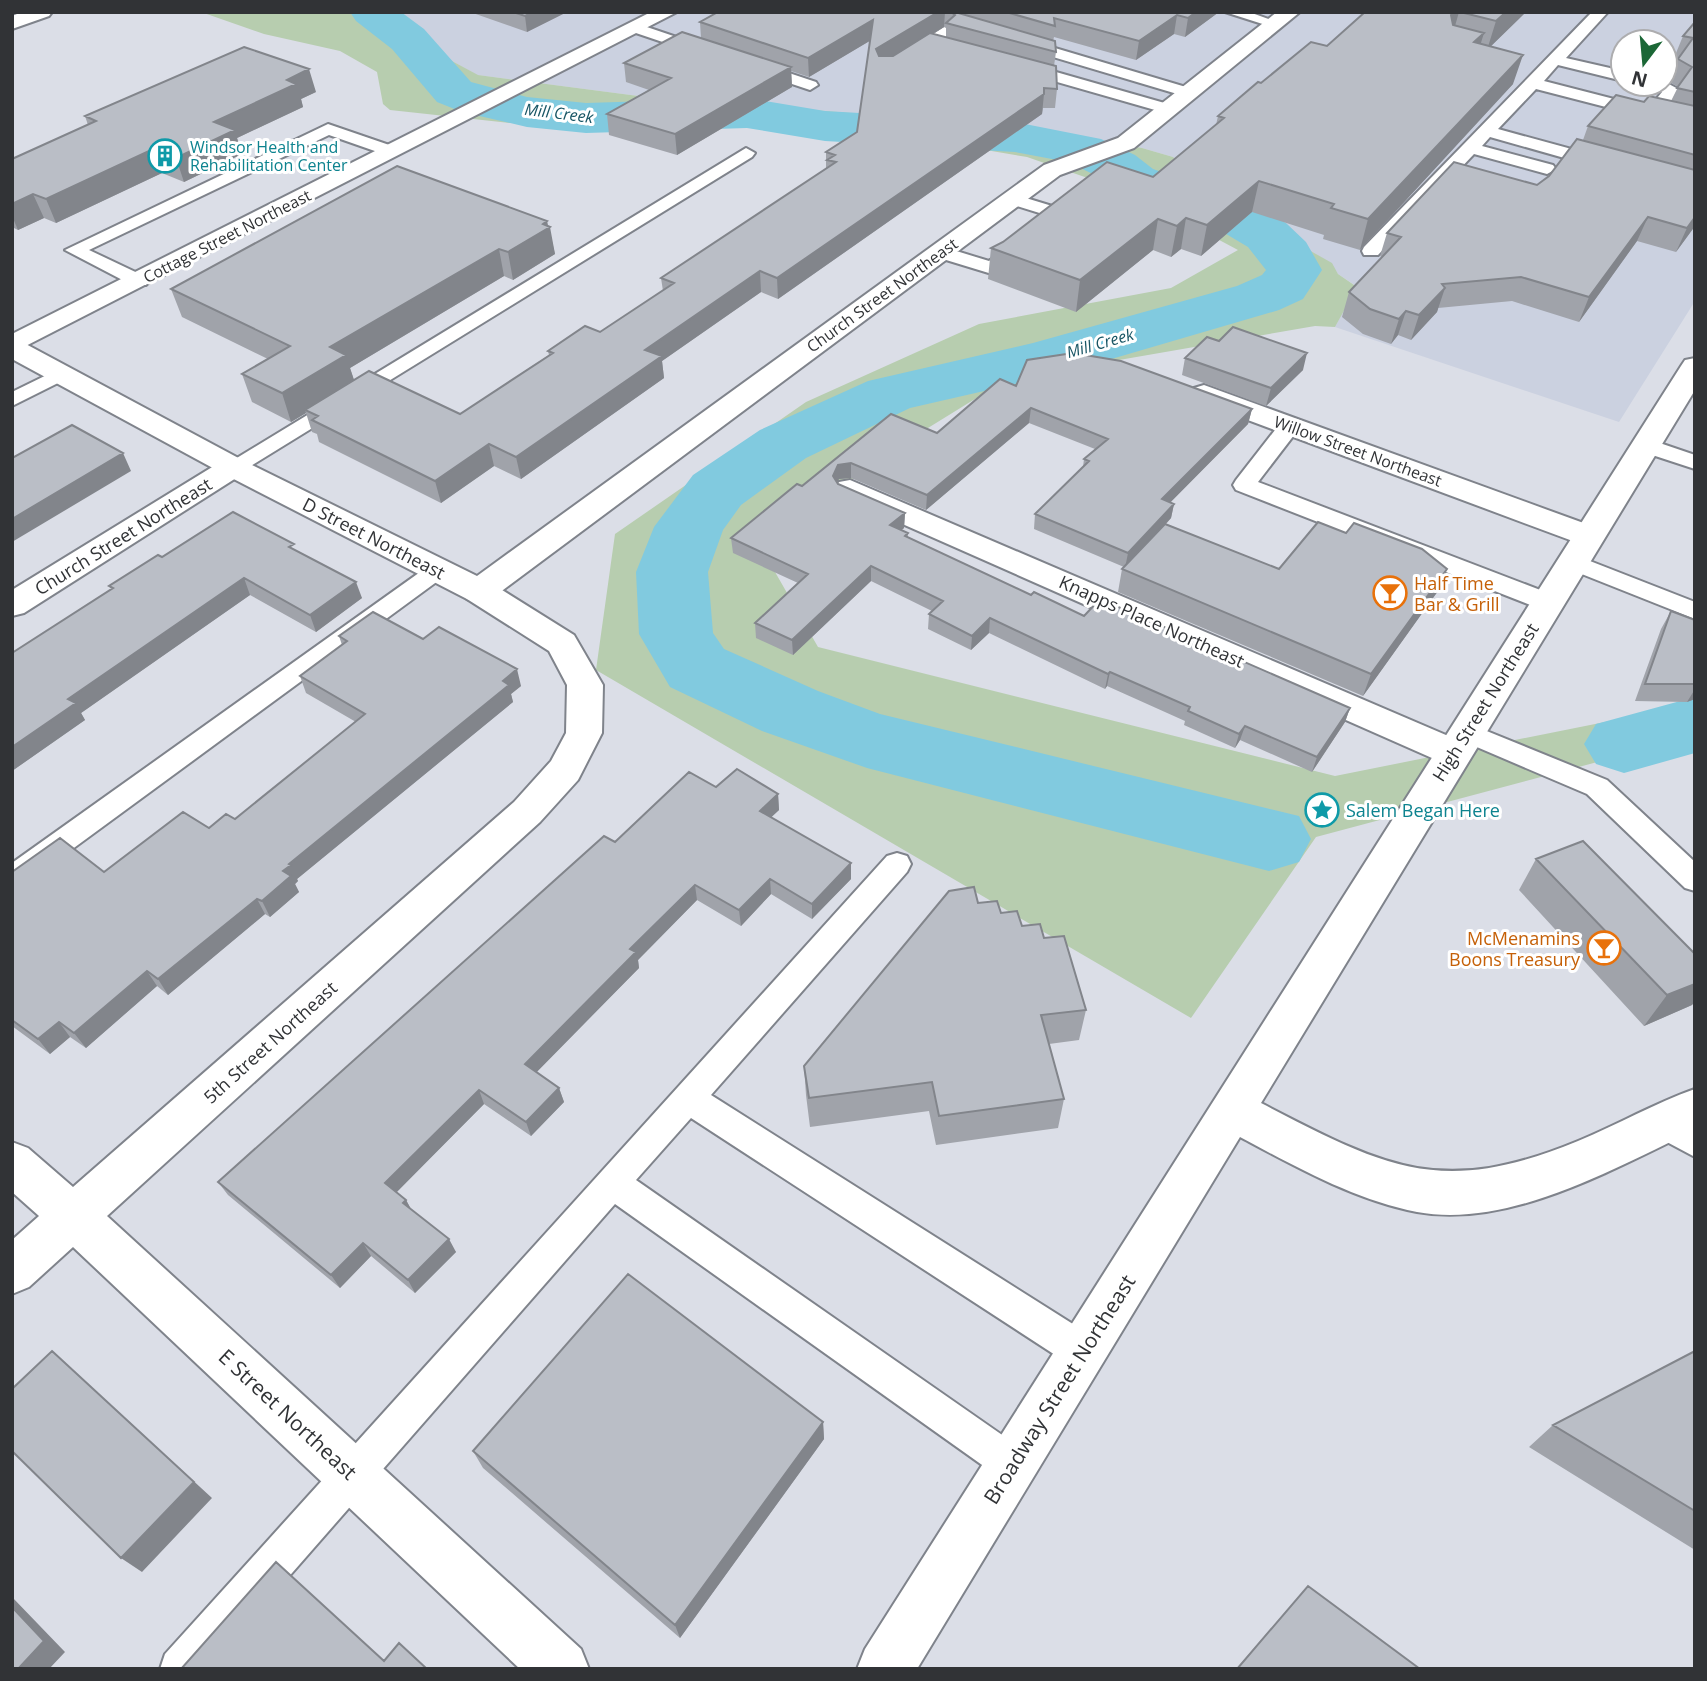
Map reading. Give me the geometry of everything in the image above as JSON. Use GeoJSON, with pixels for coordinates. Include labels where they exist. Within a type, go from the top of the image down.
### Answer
{"type":"FeatureCollection","features":[{"type":"Feature","properties":{"kind":"street"},"geometry":{"type":"LineString","coordinates":[[12,23],[42,12]]}},
{"type":"Feature","properties":{"kind":"street","name":"Cottage Street Northeast"},"geometry":{"type":"LineString","coordinates":[[12,346],[667,12]]}},
{"type":"Feature","properties":{"kind":"street","name":"Church Street Northeast"},"geometry":{"type":"LineString","coordinates":[[479,591],[1052,170],[1126,143],[1282,18]]}},
{"type":"Feature","properties":{"kind":"street","name":"D Street Northeast"},"geometry":{"type":"LineString","coordinates":[[12,346],[233,467],[479,591],[562,643],[585,685],[584,733],[565,770],[527,812]]}},
{"type":"Feature","properties":{"kind":"street","name":"High Street Northeast"},"geometry":{"type":"LineString","coordinates":[[1233,1111],[1695,366]]}},
{"type":"Feature","properties":{"kind":"street","name":"Willow Street Northeast"},"geometry":{"type":"LineString","coordinates":[[1178,384],[1290,426],[1581,549]]}},
{"type":"Feature","properties":{"kind":"street","name":"Church Street Northeast"},"geometry":{"type":"LineString","coordinates":[[12,605],[233,467]]}},
{"type":"Feature","properties":{"kind":"street","name":"Knapps Place Northeast"},"geometry":{"type":"LineString","coordinates":[[850,489],[1460,742]]}},
{"type":"Feature","properties":{"kind":"street","name":"5th Street Northeast"},"geometry":{"type":"LineString","coordinates":[[12,1271],[527,812]]}},
{"type":"Feature","properties":{"kind":"street"},"geometry":{"type":"LineString","coordinates":[[1233,1111],[1368,1177],[1421,1191],[1457,1193],[1469,1193],[1560,1171],[1683,1124]]}},
{"type":"Feature","properties":{"kind":"street","name":"Broadway Street Northeast"},"geometry":{"type":"LineString","coordinates":[[885,1669],[1233,1111]]}},
{"type":"Feature","properties":{"kind":"street","name":"E Street Northeast"},"geometry":{"type":"LineString","coordinates":[[12,1163],[75,1217],[561,1669]]}},
{"type":"Feature","properties":{"kind":"lane"},"geometry":{"type":"LineString","coordinates":[[896,63],[978,12]]}},
{"type":"Feature","properties":{"kind":"lane"},"geometry":{"type":"LineString","coordinates":[[1232,12],[1282,18]]}},
{"type":"Feature","properties":{"kind":"lane"},"geometry":{"type":"LineString","coordinates":[[1371,251],[1541,71],[1601,12]]}},
{"type":"Feature","properties":{"kind":"lane"},"geometry":{"type":"LineString","coordinates":[[958,25],[1190,93]]}},
{"type":"Feature","properties":{"kind":"lane"},"geometry":{"type":"LineString","coordinates":[[635,28],[810,85]]}},
{"type":"Feature","properties":{"kind":"lane"},"geometry":{"type":"LineString","coordinates":[[927,44],[954,50]]}},
{"type":"Feature","properties":{"kind":"lane"},"geometry":{"type":"LineString","coordinates":[[1008,64],[1169,109]]}},
{"type":"Feature","properties":{"kind":"lane"},"geometry":{"type":"LineString","coordinates":[[1541,71],[1609,75]]}},
{"type":"Feature","properties":{"kind":"lane"},"geometry":{"type":"LineString","coordinates":[[1541,71],[1653,114],[1695,125]]}},
{"type":"Feature","properties":{"kind":"lane"},"geometry":{"type":"LineString","coordinates":[[1653,114],[1666,98]]}},
{"type":"Feature","properties":{"kind":"lane"},"geometry":{"type":"LineString","coordinates":[[139,281],[74,250],[328,129],[392,152]]}},
{"type":"Feature","properties":{"kind":"lane"},"geometry":{"type":"LineString","coordinates":[[1486,131],[1617,168]]}},
{"type":"Feature","properties":{"kind":"lane"},"geometry":{"type":"LineString","coordinates":[[1471,148],[1547,169]]}},
{"type":"Feature","properties":{"kind":"lane"},"geometry":{"type":"LineString","coordinates":[[233,467],[746,153]]}},
{"type":"Feature","properties":{"kind":"lane"},"geometry":{"type":"LineString","coordinates":[[1449,170],[1472,177]]}},
{"type":"Feature","properties":{"kind":"lane"},"geometry":{"type":"LineString","coordinates":[[940,252],[992,268],[1056,216],[1056,213],[1013,199]]}},
{"type":"Feature","properties":{"kind":"lane"},"geometry":{"type":"LineString","coordinates":[[12,400],[61,374]]}},
{"type":"Feature","properties":{"kind":"lane"},"geometry":{"type":"LineString","coordinates":[[1290,426],[1244,485],[1547,602]]}},
{"type":"Feature","properties":{"kind":"lane"},"geometry":{"type":"LineString","coordinates":[[1645,445],[1695,462]]}},
{"type":"Feature","properties":{"kind":"lane"},"geometry":{"type":"LineString","coordinates":[[1581,549],[1695,611]]}},
{"type":"Feature","properties":{"kind":"lane"},"geometry":{"type":"LineString","coordinates":[[12,878],[438,570]]}},
{"type":"Feature","properties":{"kind":"lane"},"geometry":{"type":"LineString","coordinates":[[1460,742],[1597,787],[1695,880]]}},
{"type":"Feature","properties":{"kind":"lane"},"geometry":{"type":"LineString","coordinates":[[180,1669],[897,864]]}},
{"type":"Feature","properties":{"kind":"lane"},"geometry":{"type":"LineString","coordinates":[[688,1098],[1082,1351]]}},
{"type":"Feature","properties":{"kind":"lane"},"geometry":{"type":"LineString","coordinates":[[613,1183],[1012,1464]]}},
{"type":"Feature","properties":{"kind":"shaded area"},"geometry":{"type":"Polygon","coordinates":[[[394,12],[1695,12],[1695,301],[1619,422],[1335,327],[1356,286],[1338,274],[1331,263],[1194,186],[1173,157],[1142,148],[1028,127],[646,97],[477,75],[452,61],[394,12]]]}},
{"type":"Feature","properties":{"kind":"green space"},"geometry":{"type":"Polygon","coordinates":[[[201,12],[394,12],[452,61],[478,75],[646,97],[1028,127],[1142,148],[1173,157],[1184,167],[1195,186],[1332,263],[1338,274],[1357,287],[1335,327],[1315,326],[1096,364],[983,394],[881,457],[763,551],[818,647],[1335,776],[1695,704],[1695,736],[1316,837],[1191,1018],[596,670],[615,534],[806,402],[979,324],[1171,288],[1238,250],[1131,193],[1027,157],[974,148],[710,124],[510,123],[390,110],[383,104],[377,72],[340,51],[264,34],[201,12]]]}},
{"type":"Feature","properties":{"kind":"building"},"geometry":{"type":"Polygon","coordinates":[[[513,12],[533,12],[525,16],[513,12]]]}},
{"type":"Feature","properties":{"kind":"building"},"geometry":{"type":"Polygon","coordinates":[[[718,12],[938,12],[876,49],[879,56],[893,56],[930,33],[1056,66],[1057,89],[1044,88],[1044,94],[777,278],[760,271],[645,350],[662,356],[516,457],[489,444],[435,481],[312,420],[318,416],[305,410],[369,371],[460,414],[553,353],[548,351],[585,326],[600,332],[674,283],[661,278],[836,162],[827,160],[835,155],[826,152],[857,132],[873,20],[808,58],[700,22],[718,12]]]}},
{"type":"Feature","properties":{"kind":"building"},"geometry":{"type":"Polygon","coordinates":[[[951,12],[1055,41],[1056,52],[946,23],[955,15],[951,12]]]}},
{"type":"Feature","properties":{"kind":"building"},"geometry":{"type":"Polygon","coordinates":[[[1006,12],[1196,12],[1188,18],[1177,15],[1139,41],[1054,18],[1055,26],[1006,12]]]}},
{"type":"Feature","properties":{"kind":"building"},"geometry":{"type":"Polygon","coordinates":[[[1365,12],[1458,12],[1451,15],[1453,25],[1484,33],[1474,42],[1523,55],[1368,219],[1331,208],[1334,204],[1259,181],[1207,225],[1186,218],[1177,226],[1158,219],[1080,280],[991,248],[1003,242],[1107,162],[1153,177],[1224,118],[1218,116],[1258,82],[1261,83],[1311,42],[1327,46],[1365,12]]]}},
{"type":"Feature","properties":{"kind":"building"},"geometry":{"type":"Polygon","coordinates":[[[1460,12],[1506,12],[1496,21],[1460,12]]]}},
{"type":"Feature","properties":{"kind":"building"},"geometry":{"type":"Polygon","coordinates":[[[1695,22],[1695,92],[1679,88],[1692,67],[1679,60],[1693,38],[1683,36],[1695,22]]]}},
{"type":"Feature","properties":{"kind":"building"},"geometry":{"type":"Polygon","coordinates":[[[682,32],[791,67],[675,134],[607,114],[671,78],[624,63],[682,32]]]}},
{"type":"Feature","properties":{"kind":"building"},"geometry":{"type":"Polygon","coordinates":[[[244,47],[309,69],[287,80],[296,84],[214,122],[235,130],[176,158],[153,149],[46,199],[33,194],[12,204],[12,159],[96,121],[85,116],[244,47]]]}},
{"type":"Feature","properties":{"kind":"building"},"geometry":{"type":"Polygon","coordinates":[[[1613,98],[1644,102],[1647,98],[1658,98],[1695,106],[1695,155],[1588,126],[1613,98]]]}},
{"type":"Feature","properties":{"kind":"building"},"geometry":{"type":"Polygon","coordinates":[[[1577,139],[1695,170],[1695,217],[1687,228],[1648,217],[1589,297],[1521,277],[1442,284],[1445,288],[1419,315],[1406,311],[1399,319],[1370,309],[1349,292],[1401,237],[1387,233],[1454,162],[1537,185],[1549,176],[1577,139]]]}},
{"type":"Feature","properties":{"kind":"building"},"geometry":{"type":"Polygon","coordinates":[[[397,166],[547,221],[543,224],[550,227],[508,252],[499,249],[330,347],[346,355],[282,393],[242,374],[290,346],[171,289],[397,166]]]}},
{"type":"Feature","properties":{"kind":"building"},"geometry":{"type":"Polygon","coordinates":[[[1233,327],[1307,353],[1271,388],[1185,358],[1207,337],[1219,341],[1233,327]]]}},
{"type":"Feature","properties":{"kind":"building"},"geometry":{"type":"Polygon","coordinates":[[[1073,353],[1121,361],[1252,409],[1162,499],[1174,504],[1128,553],[1035,514],[1089,461],[1084,459],[1108,439],[1031,408],[927,495],[851,463],[838,465],[833,476],[838,484],[905,513],[890,525],[908,533],[905,536],[1031,595],[1034,592],[1084,616],[1100,599],[1350,708],[1317,757],[1245,726],[1239,734],[1188,711],[1190,707],[1110,672],[1108,674],[990,618],[972,636],[929,614],[943,601],[871,566],[792,640],[755,623],[808,574],[731,538],[797,484],[802,486],[891,414],[937,433],[1000,379],[1016,386],[1027,360],[1073,353]]]}},
{"type":"Feature","properties":{"kind":"building"},"geometry":{"type":"Polygon","coordinates":[[[72,425],[123,453],[12,519],[12,458],[72,425]]]}},
{"type":"Feature","properties":{"kind":"building"},"geometry":{"type":"Polygon","coordinates":[[[233,512],[294,544],[289,547],[356,582],[310,615],[244,578],[68,699],[76,703],[12,747],[12,653],[113,588],[109,586],[158,555],[162,557],[233,512]]]}},
{"type":"Feature","properties":{"kind":"building"},"geometry":{"type":"Polygon","coordinates":[[[1318,522],[1346,533],[1354,523],[1422,549],[1447,569],[1371,674],[1122,569],[1165,524],[1279,569],[1318,522]]]}},
{"type":"Feature","properties":{"kind":"building"},"geometry":{"type":"Polygon","coordinates":[[[1671,611],[1695,620],[1695,684],[1645,684],[1671,611]]]}},
{"type":"Feature","properties":{"kind":"building"},"geometry":{"type":"Polygon","coordinates":[[[373,612],[423,639],[439,627],[517,669],[503,681],[509,685],[289,864],[291,865],[283,871],[291,876],[262,901],[257,899],[158,979],[147,971],[74,1033],[59,1022],[38,1039],[12,1020],[12,872],[60,838],[104,872],[183,812],[209,828],[226,814],[235,819],[365,714],[300,676],[347,641],[339,636],[373,612]]]}},
{"type":"Feature","properties":{"kind":"building"},"geometry":{"type":"Polygon","coordinates":[[[737,769],[778,794],[760,811],[851,863],[812,904],[770,879],[739,910],[695,885],[630,949],[636,952],[525,1064],[559,1088],[526,1122],[479,1090],[385,1183],[406,1200],[403,1203],[449,1239],[408,1280],[363,1243],[331,1275],[218,1182],[604,836],[615,842],[689,772],[716,787],[737,769]]]}},
{"type":"Feature","properties":{"kind":"building"},"geometry":{"type":"Polygon","coordinates":[[[1583,841],[1695,954],[1695,984],[1667,995],[1536,859],[1583,841]]]}},
{"type":"Feature","properties":{"kind":"building"},"geometry":{"type":"Polygon","coordinates":[[[974,887],[978,903],[997,901],[1001,913],[1017,911],[1022,926],[1040,924],[1044,938],[1064,936],[1086,1010],[1041,1015],[1064,1099],[939,1116],[932,1082],[809,1098],[804,1066],[949,891],[974,887]]]}},
{"type":"Feature","properties":{"kind":"building"},"geometry":{"type":"Polygon","coordinates":[[[628,1274],[823,1422],[675,1625],[473,1451],[628,1274]]]}},
{"type":"Feature","properties":{"kind":"building"},"geometry":{"type":"Polygon","coordinates":[[[52,1351],[194,1482],[121,1558],[12,1451],[12,1389],[52,1351]]]}},
{"type":"Feature","properties":{"kind":"building"},"geometry":{"type":"Polygon","coordinates":[[[1695,1351],[1695,1511],[1553,1425],[1695,1351]]]}},
{"type":"Feature","properties":{"kind":"building"},"geometry":{"type":"Polygon","coordinates":[[[276,1562],[384,1661],[399,1643],[427,1669],[181,1669],[276,1562]]]}},
{"type":"Feature","properties":{"kind":"building"},"geometry":{"type":"Polygon","coordinates":[[[1308,1586],[1420,1669],[1237,1669],[1308,1586]]]}},
{"type":"Feature","properties":{"kind":"building"},"geometry":{"type":"Polygon","coordinates":[[[12,1607],[44,1641],[18,1669],[12,1669],[12,1607]]]}},
{"type":"Feature","properties":{"kind":"waterway","name":"Mill Creek"},"geometry":{"type":"LineString","coordinates":[[372,12],[408,39],[454,92],[479,102],[527,112],[586,118],[702,112],[747,113],[825,126],[1015,137],[1083,150],[1117,166],[1134,180],[1230,214],[1267,235],[1286,254],[1294,270],[1283,287],[1258,298],[1045,359],[890,394],[783,444],[717,490],[689,527],[672,572],[676,634],[697,668],[790,711],[867,739],[1269,839]]}},
{"type":"Feature","properties":{"kind":"waterway","name":"Mill Creek"},"geometry":{"type":"LineString","coordinates":[[1624,744],[1695,725]]}},
{"type":"Feature","properties":{"kind":"place","name":"Windsor Health and Rehabilitation Center"},"geometry":{"type":"Point","coordinates":[165,156]}},
{"type":"Feature","properties":{"kind":"place","name":"Half Time Bar & Grill"},"geometry":{"type":"Point","coordinates":[1390,593]}},
{"type":"Feature","properties":{"kind":"place","name":"Salem Began Here"},"geometry":{"type":"Point","coordinates":[1322,810]}},
{"type":"Feature","properties":{"kind":"place","name":"McMenamins Boons Treasury"},"geometry":{"type":"Point","coordinates":[1604,948]}}]}
